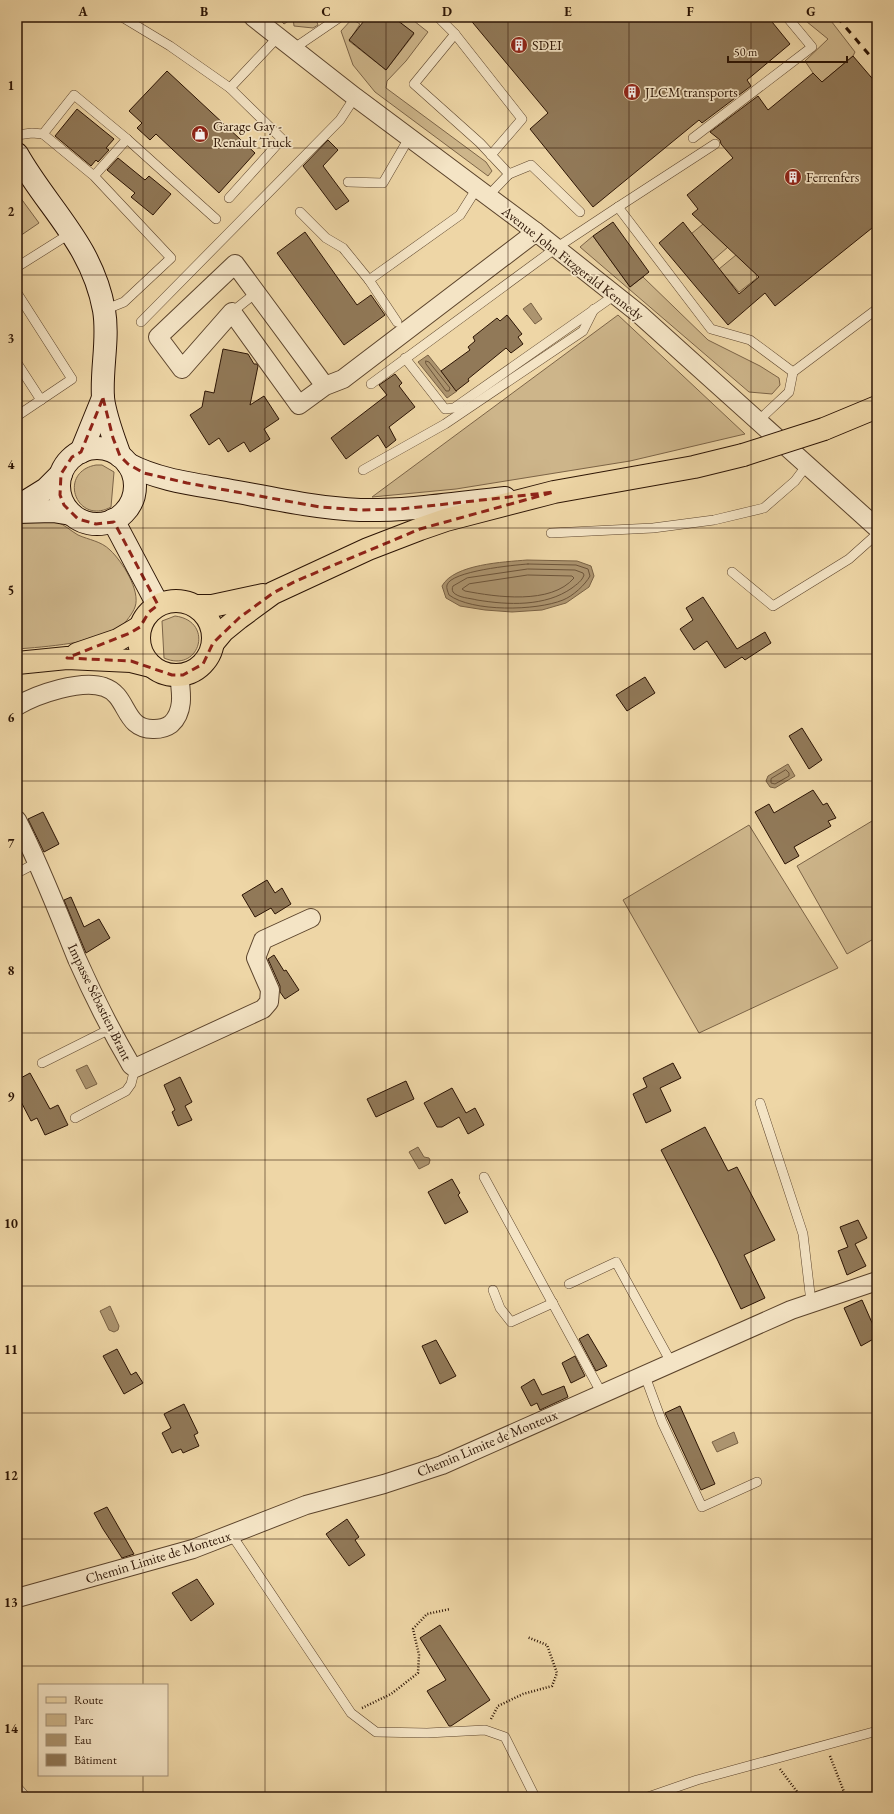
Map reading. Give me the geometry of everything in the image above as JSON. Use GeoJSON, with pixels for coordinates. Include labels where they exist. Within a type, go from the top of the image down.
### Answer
{"type":"FeatureCollection","features":[{"type":"Feature","properties":{"kind":"main road"},"geometry":{"type":"LineString","coordinates":[[17,154],[29,175],[72,232],[92,269],[104,310],[106,338],[103,398],[113,438],[134,477],[134,492],[127,510],[119,517],[108,523],[96,524],[78,519],[71,514],[64,505],[60,495],[59,484],[61,474]]}},
{"type":"Feature","properties":{"kind":"main road"},"geometry":{"type":"LineString","coordinates":[[81,452],[103,398]]}},
{"type":"Feature","properties":{"kind":"main road"},"geometry":{"type":"LineString","coordinates":[[17,507],[46,489],[61,474],[72,457],[91,449],[111,451],[144,473],[188,483],[320,507],[360,510],[401,509],[554,492],[687,469],[743,455],[824,429],[877,407]]}},
{"type":"Feature","properties":{"kind":"main road"},"geometry":{"type":"LineString","coordinates":[[151,666],[143,657],[139,646],[139,633],[140,627],[149,612],[158,605],[170,601],[182,601],[196,606],[212,606],[272,593],[368,550],[420,529],[446,520],[554,492]]}},
{"type":"Feature","properties":{"kind":"main road"},"geometry":{"type":"LineString","coordinates":[[17,512],[53,511],[71,514]]}},
{"type":"Feature","properties":{"kind":"main road"},"geometry":{"type":"LineString","coordinates":[[113,520],[158,605]]}},
{"type":"Feature","properties":{"kind":"main road"},"geometry":{"type":"LineString","coordinates":[[17,663],[67,658],[131,661],[151,666],[161,672],[179,675],[194,671],[203,664],[213,644],[228,627],[272,593]]}},
{"type":"Feature","properties":{"kind":"main road"},"geometry":{"type":"LineString","coordinates":[[196,606],[209,621],[213,644]]}},
{"type":"Feature","properties":{"kind":"main road"},"geometry":{"type":"LineString","coordinates":[[67,658],[118,640],[140,627]]}},
{"type":"Feature","properties":{"kind":"street","name":"Avenue John Fitzgerald Kennedy"},"geometry":{"type":"LineString","coordinates":[[256,18],[354,97],[536,232],[638,313],[877,528]]}},
{"type":"Feature","properties":{"kind":"street"},"geometry":{"type":"LineString","coordinates":[[325,386],[235,264],[158,337],[182,369],[232,312],[298,405],[325,386],[343,379],[536,232]]}},
{"type":"Feature","properties":{"kind":"street"},"geometry":{"type":"LineString","coordinates":[[17,706],[32,698],[63,688],[92,684],[105,687],[116,693],[130,718],[137,725],[147,730],[159,729],[171,724],[179,714],[181,703],[179,675]]}},
{"type":"Feature","properties":{"kind":"street","name":"Impasse Sébastien Brant"},"geometry":{"type":"LineString","coordinates":[[17,820],[38,862],[78,960],[110,1029],[131,1065],[135,1068],[263,1009],[269,1002],[270,990],[256,958],[263,940],[311,918]]}},
{"type":"Feature","properties":{"kind":"street","name":"Chemin Limite de Monteux"},"geometry":{"type":"LineString","coordinates":[[17,1598],[193,1549],[306,1505],[384,1484],[442,1465],[811,1302],[877,1281]]}},
{"type":"Feature","properties":{"kind":"lane"},"geometry":{"type":"LineString","coordinates":[[122,17],[170,46],[230,88],[282,139],[228,198]]}},
{"type":"Feature","properties":{"kind":"lane"},"geometry":{"type":"LineString","coordinates":[[293,48],[340,17]]}},
{"type":"Feature","properties":{"kind":"lane"},"geometry":{"type":"LineString","coordinates":[[438,17],[455,34],[522,120],[490,155]]}},
{"type":"Feature","properties":{"kind":"lane"},"geometry":{"type":"LineString","coordinates":[[693,138],[812,47],[787,17]]}},
{"type":"Feature","properties":{"kind":"lane"},"geometry":{"type":"LineString","coordinates":[[455,34],[414,84],[480,143],[509,174]]}},
{"type":"Feature","properties":{"kind":"lane"},"geometry":{"type":"LineString","coordinates":[[230,88],[278,37]]}},
{"type":"Feature","properties":{"kind":"lane"},"geometry":{"type":"LineString","coordinates":[[43,134],[74,95],[127,139],[216,219]]}},
{"type":"Feature","properties":{"kind":"lane"},"geometry":{"type":"LineString","coordinates":[[141,322],[334,126],[354,97]]}},
{"type":"Feature","properties":{"kind":"lane"},"geometry":{"type":"LineString","coordinates":[[17,135],[32,133],[43,134],[94,176],[171,258],[124,302],[104,310]]}},
{"type":"Feature","properties":{"kind":"lane"},"geometry":{"type":"LineString","coordinates":[[348,182],[383,183],[409,138]]}},
{"type":"Feature","properties":{"kind":"lane"},"geometry":{"type":"LineString","coordinates":[[94,176],[127,139]]}},
{"type":"Feature","properties":{"kind":"lane"},"geometry":{"type":"LineString","coordinates":[[371,384],[556,248],[715,144]]}},
{"type":"Feature","properties":{"kind":"lane"},"geometry":{"type":"LineString","coordinates":[[369,280],[460,215],[483,192],[509,174],[531,165],[580,212]]}},
{"type":"Feature","properties":{"kind":"lane"},"geometry":{"type":"LineString","coordinates":[[618,207],[711,329],[750,340],[793,372]]}},
{"type":"Feature","properties":{"kind":"lane"},"geometry":{"type":"LineString","coordinates":[[300,212],[326,238],[343,248],[369,280],[397,322]]}},
{"type":"Feature","properties":{"kind":"lane"},"geometry":{"type":"LineString","coordinates":[[17,267],[72,232]]}},
{"type":"Feature","properties":{"kind":"lane"},"geometry":{"type":"LineString","coordinates":[[232,312],[257,292]]}},
{"type":"Feature","properties":{"kind":"lane"},"geometry":{"type":"LineString","coordinates":[[17,293],[72,379],[17,416]]}},
{"type":"Feature","properties":{"kind":"lane"},"geometry":{"type":"LineString","coordinates":[[405,358],[445,410],[454,408],[615,295]]}},
{"type":"Feature","properties":{"kind":"lane"},"geometry":{"type":"LineString","coordinates":[[363,470],[445,424],[583,331],[594,309]]}},
{"type":"Feature","properties":{"kind":"lane"},"geometry":{"type":"LineString","coordinates":[[758,421],[789,392],[793,372],[877,309]]}},
{"type":"Feature","properties":{"kind":"lane"},"geometry":{"type":"LineString","coordinates":[[17,363],[41,400]]}},
{"type":"Feature","properties":{"kind":"lane"},"geometry":{"type":"LineString","coordinates":[[551,533],[653,528],[714,520],[764,508],[795,481],[807,465]]}},
{"type":"Feature","properties":{"kind":"lane"},"geometry":{"type":"LineString","coordinates":[[732,572],[773,606],[849,560],[877,534]]}},
{"type":"Feature","properties":{"kind":"lane"},"geometry":{"type":"LineString","coordinates":[[17,873],[38,862]]}},
{"type":"Feature","properties":{"kind":"lane"},"geometry":{"type":"LineString","coordinates":[[42,1063],[110,1029]]}},
{"type":"Feature","properties":{"kind":"lane"},"geometry":{"type":"LineString","coordinates":[[75,1118],[126,1091],[131,1084],[135,1068]]}},
{"type":"Feature","properties":{"kind":"lane"},"geometry":{"type":"LineString","coordinates":[[760,1103],[803,1234],[811,1302]]}},
{"type":"Feature","properties":{"kind":"lane"},"geometry":{"type":"LineString","coordinates":[[484,1178],[602,1394]]}},
{"type":"Feature","properties":{"kind":"lane"},"geometry":{"type":"LineString","coordinates":[[569,1284],[616,1262],[672,1364]]}},
{"type":"Feature","properties":{"kind":"lane"},"geometry":{"type":"LineString","coordinates":[[493,1290],[500,1308],[510,1322],[553,1303]]}},
{"type":"Feature","properties":{"kind":"lane"},"geometry":{"type":"LineString","coordinates":[[645,1376],[662,1422],[702,1507],[757,1482]]}},
{"type":"Feature","properties":{"kind":"lane"},"geometry":{"type":"LineString","coordinates":[[231,1534],[351,1713],[376,1732],[427,1733],[485,1730],[505,1737],[535,1797]]}},
{"type":"Feature","properties":{"kind":"lane"},"geometry":{"type":"LineString","coordinates":[[648,1797],[697,1780],[820,1748],[877,1731]]}},
{"type":"Feature","properties":{"kind":"lane"},"geometry":{"type":"LineString","coordinates":[[17,1787],[26,1797]]}},
{"type":"Feature","properties":{"kind":"path"},"geometry":{"type":"LineString","coordinates":[[351,1713],[391,1694],[418,1673],[419,1654],[413,1629],[427,1614],[450,1609]]}},
{"type":"Feature","properties":{"kind":"path"},"geometry":{"type":"LineString","coordinates":[[485,1730],[498,1706],[523,1694],[552,1686],[557,1673],[547,1645],[527,1637]]}},
{"type":"Feature","properties":{"kind":"path"},"geometry":{"type":"LineString","coordinates":[[820,1748],[830,1756],[846,1797]]}},
{"type":"Feature","properties":{"kind":"path"},"geometry":{"type":"LineString","coordinates":[[773,1760],[801,1797]]}},
{"type":"Feature","properties":{"kind":"highlighted area"},"geometry":{"type":"Polygon","coordinates":[[[103,398],[113,438],[120,456],[128,464],[144,473],[187,483],[320,507],[360,510],[401,509],[554,492],[420,529],[296,581],[273,593],[239,618],[213,643],[203,664],[183,675],[172,675],[131,661],[67,658],[130,633],[140,627],[149,612],[158,605],[114,522],[96,524],[78,519],[64,505],[60,495],[61,474],[72,457],[81,452],[103,398]]]}},
{"type":"Feature","properties":{"kind":"green space"},"geometry":{"type":"Polygon","coordinates":[[[277,17],[315,17],[318,25],[313,28],[294,26],[293,18],[284,24],[277,17]]]}},
{"type":"Feature","properties":{"kind":"green space"},"geometry":{"type":"Polygon","coordinates":[[[393,17],[409,17],[428,32],[406,61],[387,81],[386,88],[486,162],[492,171],[488,176],[375,92],[353,65],[341,31],[352,19],[360,24],[349,41],[386,70],[414,34],[393,17]]]}},
{"type":"Feature","properties":{"kind":"green space"},"geometry":{"type":"Polygon","coordinates":[[[801,17],[828,17],[855,52],[853,56],[822,82],[813,73],[805,61],[828,39],[801,17]]]}},
{"type":"Feature","properties":{"kind":"green space"},"geometry":{"type":"Polygon","coordinates":[[[17,193],[39,223],[17,238],[17,193]]]}},
{"type":"Feature","properties":{"kind":"green space"},"geometry":{"type":"Polygon","coordinates":[[[708,220],[728,247],[713,260],[691,234],[708,220]]]}},
{"type":"Feature","properties":{"kind":"green space"},"geometry":{"type":"Polygon","coordinates":[[[593,236],[630,287],[643,277],[708,340],[760,366],[779,378],[780,385],[772,394],[749,392],[580,247],[593,236]]]}},
{"type":"Feature","properties":{"kind":"green space"},"geometry":{"type":"Polygon","coordinates":[[[736,255],[756,274],[757,278],[739,292],[719,269],[736,255]]]}},
{"type":"Feature","properties":{"kind":"green space"},"geometry":{"type":"Polygon","coordinates":[[[618,315],[745,434],[630,461],[456,489],[372,497],[618,315]]]}},
{"type":"Feature","properties":{"kind":"green space"},"geometry":{"type":"Polygon","coordinates":[[[96,465],[102,465],[114,472],[111,507],[99,511],[88,509],[81,504],[76,496],[74,486],[77,477],[84,470],[96,465]]]}},
{"type":"Feature","properties":{"kind":"green space"},"geometry":{"type":"Polygon","coordinates":[[[36,518],[55,521],[78,535],[103,545],[120,561],[133,585],[136,600],[133,612],[121,627],[100,637],[86,640],[17,649],[17,524],[36,518]]]}},
{"type":"Feature","properties":{"kind":"green space"},"geometry":{"type":"Polygon","coordinates":[[[175,616],[187,620],[195,627],[199,636],[198,645],[194,653],[187,659],[176,661],[164,658],[162,621],[175,616]]]}},
{"type":"Feature","properties":{"kind":"green space"},"geometry":{"type":"Polygon","coordinates":[[[877,818],[877,937],[847,954],[797,866],[877,818]]]}},
{"type":"Feature","properties":{"kind":"green space"},"geometry":{"type":"Polygon","coordinates":[[[749,825],[838,968],[699,1033],[623,900],[749,825]]]}},
{"type":"Feature","properties":{"kind":"water"},"geometry":{"type":"Polygon","coordinates":[[[531,303],[542,319],[535,324],[523,309],[531,303]]]}},
{"type":"Feature","properties":{"kind":"water"},"geometry":{"type":"Polygon","coordinates":[[[428,355],[457,391],[447,398],[418,362],[428,355]]]}},
{"type":"Feature","properties":{"kind":"water"},"geometry":{"type":"Polygon","coordinates":[[[527,560],[577,561],[591,566],[594,576],[589,587],[566,603],[542,610],[512,612],[485,610],[460,606],[446,598],[442,586],[448,579],[457,573],[493,563],[527,560]]]}},
{"type":"Feature","properties":{"kind":"water"},"geometry":{"type":"Polygon","coordinates":[[[788,764],[795,776],[775,788],[770,787],[766,781],[768,776],[788,764]]]}},
{"type":"Feature","properties":{"kind":"water"},"geometry":{"type":"Polygon","coordinates":[[[87,1065],[97,1084],[86,1089],[76,1070],[87,1065]]]}},
{"type":"Feature","properties":{"kind":"water"},"geometry":{"type":"Polygon","coordinates":[[[418,1147],[424,1157],[429,1158],[430,1160],[429,1164],[419,1169],[409,1152],[418,1147]]]}},
{"type":"Feature","properties":{"kind":"water"},"geometry":{"type":"Polygon","coordinates":[[[110,1306],[119,1326],[118,1330],[114,1332],[109,1330],[100,1311],[110,1306]]]}},
{"type":"Feature","properties":{"kind":"water"},"geometry":{"type":"Polygon","coordinates":[[[734,1432],[738,1443],[717,1452],[712,1442],[734,1432]]]}},
{"type":"Feature","properties":{"kind":"building"},"geometry":{"type":"Polygon","coordinates":[[[367,17],[393,17],[414,33],[386,70],[349,40],[367,17]]]}},
{"type":"Feature","properties":{"kind":"building","name":"JLCM transports"},"geometry":{"type":"Polygon","coordinates":[[[468,17],[768,17],[790,44],[747,80],[751,86],[702,123],[699,120],[593,207],[530,129],[548,113],[468,17]]]}},
{"type":"Feature","properties":{"kind":"building","name":"Ferrenfers"},"geometry":{"type":"Polygon","coordinates":[[[853,56],[877,84],[877,224],[775,306],[765,293],[728,325],[659,243],[683,222],[739,294],[759,277],[692,214],[698,209],[687,195],[733,158],[721,144],[720,140],[710,132],[758,96],[768,110],[813,73],[822,82],[853,56]]]}},
{"type":"Feature","properties":{"kind":"building"},"geometry":{"type":"Polygon","coordinates":[[[167,71],[255,153],[219,193],[156,134],[150,140],[137,128],[142,123],[129,111],[167,71]]]}},
{"type":"Feature","properties":{"kind":"building"},"geometry":{"type":"Polygon","coordinates":[[[77,109],[114,139],[106,148],[109,150],[98,162],[96,160],[91,166],[55,136],[77,109]]]}},
{"type":"Feature","properties":{"kind":"building"},"geometry":{"type":"Polygon","coordinates":[[[328,140],[338,150],[323,166],[349,201],[336,210],[303,166],[328,140]]]}},
{"type":"Feature","properties":{"kind":"building"},"geometry":{"type":"Polygon","coordinates":[[[118,158],[145,180],[149,176],[171,194],[153,215],[131,197],[135,193],[107,170],[118,158]]]}},
{"type":"Feature","properties":{"kind":"building"},"geometry":{"type":"Polygon","coordinates":[[[613,222],[649,272],[630,287],[593,236],[613,222]]]}},
{"type":"Feature","properties":{"kind":"building"},"geometry":{"type":"Polygon","coordinates":[[[305,232],[357,305],[371,295],[385,315],[344,345],[277,253],[305,232]]]}},
{"type":"Feature","properties":{"kind":"building"},"geometry":{"type":"Polygon","coordinates":[[[507,315],[522,334],[518,337],[523,344],[511,353],[506,348],[468,379],[469,381],[456,391],[441,371],[470,350],[468,347],[475,341],[473,337],[497,318],[500,321],[507,315]]]}},
{"type":"Feature","properties":{"kind":"building"},"geometry":{"type":"Polygon","coordinates":[[[223,349],[248,354],[254,364],[257,364],[258,366],[250,405],[264,396],[279,419],[264,429],[270,439],[250,452],[244,442],[228,452],[219,438],[209,445],[190,415],[202,407],[205,391],[214,393],[223,349]]]}},
{"type":"Feature","properties":{"kind":"building"},"geometry":{"type":"Polygon","coordinates":[[[395,374],[402,383],[399,386],[415,407],[389,427],[396,440],[386,448],[378,435],[346,459],[331,438],[387,395],[379,385],[395,374]]]}},
{"type":"Feature","properties":{"kind":"building"},"geometry":{"type":"Polygon","coordinates":[[[703,597],[737,649],[765,632],[771,643],[745,660],[742,657],[725,668],[707,641],[694,650],[680,629],[693,620],[686,608],[703,597]]]}},
{"type":"Feature","properties":{"kind":"building"},"geometry":{"type":"Polygon","coordinates":[[[645,677],[655,693],[627,711],[616,695],[645,677]]]}},
{"type":"Feature","properties":{"kind":"building"},"geometry":{"type":"Polygon","coordinates":[[[802,728],[822,760],[809,769],[789,736],[802,728]]]}},
{"type":"Feature","properties":{"kind":"building"},"geometry":{"type":"Polygon","coordinates":[[[813,790],[823,805],[827,803],[836,818],[828,821],[831,826],[794,847],[799,856],[785,864],[755,812],[769,804],[774,813],[813,790]]]}},
{"type":"Feature","properties":{"kind":"building"},"geometry":{"type":"Polygon","coordinates":[[[43,812],[59,844],[44,852],[28,819],[43,812]]]}},
{"type":"Feature","properties":{"kind":"building"},"geometry":{"type":"Polygon","coordinates":[[[267,880],[275,893],[282,888],[291,904],[275,914],[271,908],[255,917],[242,895],[267,880]]]}},
{"type":"Feature","properties":{"kind":"building"},"geometry":{"type":"Polygon","coordinates":[[[71,897],[84,927],[99,919],[110,938],[86,953],[64,900],[71,897]]]}},
{"type":"Feature","properties":{"kind":"building"},"geometry":{"type":"Polygon","coordinates":[[[274,955],[299,990],[285,999],[280,992],[280,986],[268,959],[274,955]]]}},
{"type":"Feature","properties":{"kind":"building"},"geometry":{"type":"Polygon","coordinates":[[[673,1063],[681,1078],[660,1088],[671,1111],[646,1123],[633,1094],[647,1087],[643,1078],[673,1063]]]}},
{"type":"Feature","properties":{"kind":"building"},"geometry":{"type":"Polygon","coordinates":[[[30,1073],[50,1109],[58,1105],[68,1125],[45,1135],[37,1118],[31,1121],[17,1094],[17,1080],[30,1073]]]}},
{"type":"Feature","properties":{"kind":"building"},"geometry":{"type":"Polygon","coordinates":[[[180,1077],[192,1102],[185,1106],[192,1120],[178,1126],[172,1112],[175,1110],[164,1085],[180,1077]]]}},
{"type":"Feature","properties":{"kind":"building"},"geometry":{"type":"Polygon","coordinates":[[[406,1081],[414,1099],[376,1117],[367,1099],[406,1081]]]}},
{"type":"Feature","properties":{"kind":"building"},"geometry":{"type":"Polygon","coordinates":[[[452,1088],[466,1113],[475,1108],[484,1125],[468,1134],[459,1117],[442,1127],[437,1127],[424,1103],[452,1088]]]}},
{"type":"Feature","properties":{"kind":"building"},"geometry":{"type":"Polygon","coordinates":[[[705,1127],[728,1171],[737,1167],[775,1240],[744,1255],[765,1298],[741,1309],[661,1150],[705,1127]]]}},
{"type":"Feature","properties":{"kind":"building"},"geometry":{"type":"Polygon","coordinates":[[[452,1179],[460,1193],[458,1195],[468,1212],[445,1224],[428,1192],[452,1179]]]}},
{"type":"Feature","properties":{"kind":"building"},"geometry":{"type":"Polygon","coordinates":[[[858,1220],[867,1238],[855,1244],[866,1266],[847,1275],[838,1251],[848,1247],[840,1227],[858,1220]]]}},
{"type":"Feature","properties":{"kind":"building"},"geometry":{"type":"Polygon","coordinates":[[[862,1300],[877,1337],[861,1346],[844,1308],[862,1300]]]}},
{"type":"Feature","properties":{"kind":"building"},"geometry":{"type":"Polygon","coordinates":[[[588,1334],[607,1366],[596,1371],[579,1339],[588,1334]]]}},
{"type":"Feature","properties":{"kind":"building"},"geometry":{"type":"Polygon","coordinates":[[[436,1340],[456,1376],[440,1384],[422,1346],[436,1340]]]}},
{"type":"Feature","properties":{"kind":"building"},"geometry":{"type":"Polygon","coordinates":[[[117,1349],[131,1375],[136,1372],[143,1383],[124,1394],[103,1356],[117,1349]]]}},
{"type":"Feature","properties":{"kind":"building"},"geometry":{"type":"Polygon","coordinates":[[[575,1356],[585,1376],[571,1383],[562,1363],[575,1356]]]}},
{"type":"Feature","properties":{"kind":"building"},"geometry":{"type":"Polygon","coordinates":[[[534,1379],[542,1395],[564,1386],[568,1397],[540,1410],[537,1403],[531,1406],[521,1387],[534,1379]]]}},
{"type":"Feature","properties":{"kind":"building"},"geometry":{"type":"Polygon","coordinates":[[[184,1404],[198,1433],[194,1435],[199,1446],[183,1453],[181,1449],[172,1453],[162,1433],[171,1428],[164,1414],[184,1404]]]}},
{"type":"Feature","properties":{"kind":"building"},"geometry":{"type":"Polygon","coordinates":[[[680,1406],[715,1484],[701,1490],[665,1413],[680,1406]]]}},
{"type":"Feature","properties":{"kind":"building"},"geometry":{"type":"Polygon","coordinates":[[[107,1507],[134,1554],[122,1558],[103,1529],[94,1513],[107,1507]]]}},
{"type":"Feature","properties":{"kind":"building"},"geometry":{"type":"Polygon","coordinates":[[[347,1519],[359,1537],[355,1540],[365,1555],[349,1566],[326,1534],[347,1519]]]}},
{"type":"Feature","properties":{"kind":"building"},"geometry":{"type":"Polygon","coordinates":[[[197,1579],[214,1604],[191,1621],[172,1593],[197,1579]]]}},
{"type":"Feature","properties":{"kind":"building"},"geometry":{"type":"Polygon","coordinates":[[[440,1625],[490,1700],[451,1726],[449,1726],[427,1691],[446,1680],[420,1638],[440,1625]]]}},
{"type":"Feature","properties":{"kind":"railway"},"geometry":{"type":"LineString","coordinates":[[837,17],[877,64]]}},
{"type":"Feature","properties":{"kind":"place","name":"SDEI"},"geometry":{"type":"Point","coordinates":[519,45]}},
{"type":"Feature","properties":{"kind":"place","name":"JLCM transports"},"geometry":{"type":"Point","coordinates":[632,92]}},
{"type":"Feature","properties":{"kind":"place","name":"Garage Gay - Renault Truck"},"geometry":{"type":"Point","coordinates":[200,134]}},
{"type":"Feature","properties":{"kind":"place","name":"Ferrenfers"},"geometry":{"type":"Point","coordinates":[793,177]}}]}
